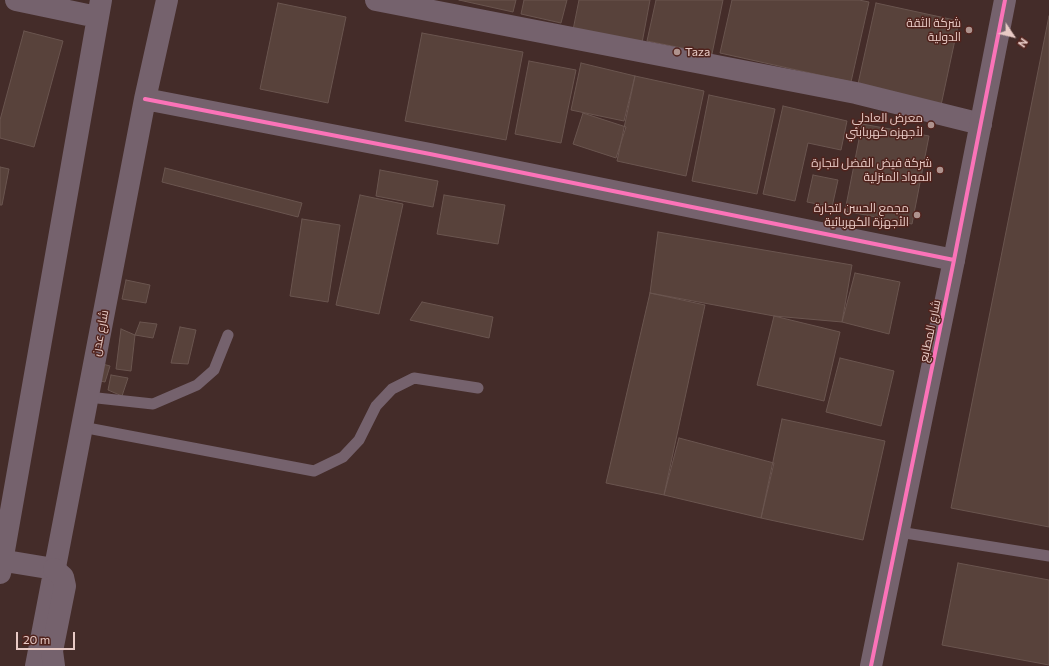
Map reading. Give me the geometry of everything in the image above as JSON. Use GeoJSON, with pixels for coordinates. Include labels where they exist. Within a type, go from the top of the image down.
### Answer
{"type":"FeatureCollection","features":[{"type":"Feature","properties":{"kind":"street"},"geometry":{"type":"LineString","coordinates":[[16,0],[99,9],[1,564],[54,569],[63,577],[65,586],[52,651],[54,666]]}},
{"type":"Feature","properties":{"kind":"street","name":"شارع عدن"},"geometry":{"type":"LineString","coordinates":[[36,666],[145,99],[167,0]]}},
{"type":"Feature","properties":{"kind":"street"},"geometry":{"type":"LineString","coordinates":[[376,0],[856,92],[981,124]]}},
{"type":"Feature","properties":{"kind":"street","name":"شارع المطابع"},"geometry":{"type":"LineString","coordinates":[[871,666],[954,260],[1005,0]]}},
{"type":"Feature","properties":{"kind":"street"},"geometry":{"type":"LineString","coordinates":[[145,99],[430,154],[954,260]]}},
{"type":"Feature","properties":{"kind":"lane"},"geometry":{"type":"LineString","coordinates":[[88,397],[153,404],[197,385],[214,370],[228,335]]}},
{"type":"Feature","properties":{"kind":"lane"},"geometry":{"type":"LineString","coordinates":[[82,426],[314,471],[343,457],[354,446],[359,440],[376,406],[392,389],[414,378],[478,388]]}},
{"type":"Feature","properties":{"kind":"lane"},"geometry":{"type":"LineString","coordinates":[[899,532],[1049,556]]}},
{"type":"Feature","properties":{"kind":"building"},"geometry":{"type":"Polygon","coordinates":[[[459,0],[516,0],[513,12],[459,0]]]}},
{"type":"Feature","properties":{"kind":"building"},"geometry":{"type":"Polygon","coordinates":[[[524,0],[567,0],[561,23],[521,14],[524,0]]]}},
{"type":"Feature","properties":{"kind":"building"},"geometry":{"type":"Polygon","coordinates":[[[579,0],[650,0],[642,43],[573,30],[579,0]]]}},
{"type":"Feature","properties":{"kind":"building"},"geometry":{"type":"Polygon","coordinates":[[[656,0],[723,0],[712,54],[647,41],[656,0]]]}},
{"type":"Feature","properties":{"kind":"building"},"geometry":{"type":"Polygon","coordinates":[[[732,0],[859,0],[869,2],[851,82],[720,53],[732,0]]]}},
{"type":"Feature","properties":{"kind":"building"},"geometry":{"type":"Polygon","coordinates":[[[278,3],[346,17],[328,103],[260,89],[278,3]]]}},
{"type":"Feature","properties":{"kind":"building"},"geometry":{"type":"Polygon","coordinates":[[[876,3],[959,21],[940,110],[856,93],[876,3]]]}},
{"type":"Feature","properties":{"kind":"building"},"geometry":{"type":"Polygon","coordinates":[[[1049,16],[1049,527],[951,508],[1049,16]]]}},
{"type":"Feature","properties":{"kind":"building"},"geometry":{"type":"Polygon","coordinates":[[[24,31],[63,41],[34,147],[0,138],[0,120],[24,31]]]}},
{"type":"Feature","properties":{"kind":"building"},"geometry":{"type":"Polygon","coordinates":[[[422,33],[523,52],[506,140],[405,121],[422,33]]]}},
{"type":"Feature","properties":{"kind":"building"},"geometry":{"type":"Polygon","coordinates":[[[529,61],[576,70],[561,143],[515,134],[529,61]]]}},
{"type":"Feature","properties":{"kind":"building"},"geometry":{"type":"Polygon","coordinates":[[[581,63],[635,76],[624,121],[571,110],[581,63]]]}},
{"type":"Feature","properties":{"kind":"building"},"geometry":{"type":"Polygon","coordinates":[[[635,76],[704,91],[686,176],[617,161],[635,76]]]}},
{"type":"Feature","properties":{"kind":"building"},"geometry":{"type":"Polygon","coordinates":[[[709,95],[775,109],[757,194],[692,181],[709,95]]]}},
{"type":"Feature","properties":{"kind":"building"},"geometry":{"type":"Polygon","coordinates":[[[783,106],[847,121],[841,150],[808,143],[795,201],[763,194],[783,106]]]}},
{"type":"Feature","properties":{"kind":"building"},"geometry":{"type":"Polygon","coordinates":[[[583,113],[626,127],[616,158],[573,144],[583,113]]]}},
{"type":"Feature","properties":{"kind":"building"},"geometry":{"type":"Polygon","coordinates":[[[862,124],[929,136],[912,224],[845,211],[862,124]]]}},
{"type":"Feature","properties":{"kind":"building"},"geometry":{"type":"Polygon","coordinates":[[[0,167],[9,169],[2,205],[0,205],[0,167]]]}},
{"type":"Feature","properties":{"kind":"building"},"geometry":{"type":"Polygon","coordinates":[[[165,168],[302,203],[298,217],[162,182],[165,168]]]}},
{"type":"Feature","properties":{"kind":"building"},"geometry":{"type":"Polygon","coordinates":[[[380,170],[438,181],[433,207],[376,196],[380,170]]]}},
{"type":"Feature","properties":{"kind":"building"},"geometry":{"type":"Polygon","coordinates":[[[813,175],[838,180],[832,207],[807,202],[813,175]]]}},
{"type":"Feature","properties":{"kind":"building"},"geometry":{"type":"Polygon","coordinates":[[[360,195],[403,204],[379,314],[336,305],[360,195]]]}},
{"type":"Feature","properties":{"kind":"building"},"geometry":{"type":"Polygon","coordinates":[[[444,195],[505,205],[498,244],[437,234],[444,195]]]}},
{"type":"Feature","properties":{"kind":"building"},"geometry":{"type":"Polygon","coordinates":[[[302,219],[340,225],[328,302],[290,296],[302,219]]]}},
{"type":"Feature","properties":{"kind":"building"},"geometry":{"type":"Polygon","coordinates":[[[658,232],[852,265],[842,322],[774,316],[650,293],[658,232]]]}},
{"type":"Feature","properties":{"kind":"building"},"geometry":{"type":"Polygon","coordinates":[[[855,273],[900,282],[889,334],[842,322],[855,273]]]}},
{"type":"Feature","properties":{"kind":"building"},"geometry":{"type":"Polygon","coordinates":[[[126,280],[150,285],[146,303],[122,299],[126,280]]]}},
{"type":"Feature","properties":{"kind":"building"},"geometry":{"type":"Polygon","coordinates":[[[650,293],[705,305],[664,495],[606,483],[650,293]]]}},
{"type":"Feature","properties":{"kind":"building"},"geometry":{"type":"Polygon","coordinates":[[[422,302],[493,317],[489,338],[410,320],[422,302]]]}},
{"type":"Feature","properties":{"kind":"building"},"geometry":{"type":"Polygon","coordinates":[[[774,316],[840,332],[824,401],[757,385],[774,316]]]}},
{"type":"Feature","properties":{"kind":"building"},"geometry":{"type":"Polygon","coordinates":[[[140,322],[157,324],[153,338],[135,335],[140,322]]]}},
{"type":"Feature","properties":{"kind":"building"},"geometry":{"type":"Polygon","coordinates":[[[180,327],[196,330],[188,364],[171,363],[180,327]]]}},
{"type":"Feature","properties":{"kind":"building"},"geometry":{"type":"Polygon","coordinates":[[[121,329],[135,335],[131,371],[116,369],[121,329]]]}},
{"type":"Feature","properties":{"kind":"building"},"geometry":{"type":"Polygon","coordinates":[[[840,358],[894,371],[881,426],[826,412],[840,358]]]}},
{"type":"Feature","properties":{"kind":"building"},"geometry":{"type":"Polygon","coordinates":[[[99,363],[110,366],[105,382],[96,380],[99,363]]]}},
{"type":"Feature","properties":{"kind":"building"},"geometry":{"type":"Polygon","coordinates":[[[111,375],[128,378],[122,396],[108,390],[111,375]]]}},
{"type":"Feature","properties":{"kind":"building"},"geometry":{"type":"Polygon","coordinates":[[[782,419],[885,441],[863,540],[761,518],[782,419]]]}},
{"type":"Feature","properties":{"kind":"building"},"geometry":{"type":"Polygon","coordinates":[[[679,438],[774,463],[761,518],[664,495],[679,438]]]}},
{"type":"Feature","properties":{"kind":"building"},"geometry":{"type":"Polygon","coordinates":[[[958,563],[1049,580],[1049,665],[942,645],[958,563]]]}},
{"type":"Feature","properties":{"kind":"cycle path"},"geometry":{"type":"LineString","coordinates":[[871,666],[954,260],[1005,0]]}},
{"type":"Feature","properties":{"kind":"cycle path"},"geometry":{"type":"LineString","coordinates":[[145,99],[430,154],[954,260]]}},
{"type":"Feature","properties":{"kind":"place","name":"شركة الثقة الدولية"},"geometry":{"type":"Point","coordinates":[969,30]}},
{"type":"Feature","properties":{"kind":"place","name":"Taza"},"geometry":{"type":"Point","coordinates":[677,52]}},
{"type":"Feature","properties":{"kind":"place","name":"معرض العادلي لأجهزه كهربابئي"},"geometry":{"type":"Point","coordinates":[931,125]}},
{"type":"Feature","properties":{"kind":"place","name":"شركة فيض الفضل لتجارة المواد المنزلية"},"geometry":{"type":"Point","coordinates":[940,170]}},
{"type":"Feature","properties":{"kind":"place","name":"مجمع الحسن لتجارة الأجهزة الكهربائية"},"geometry":{"type":"Point","coordinates":[917,215]}}]}
